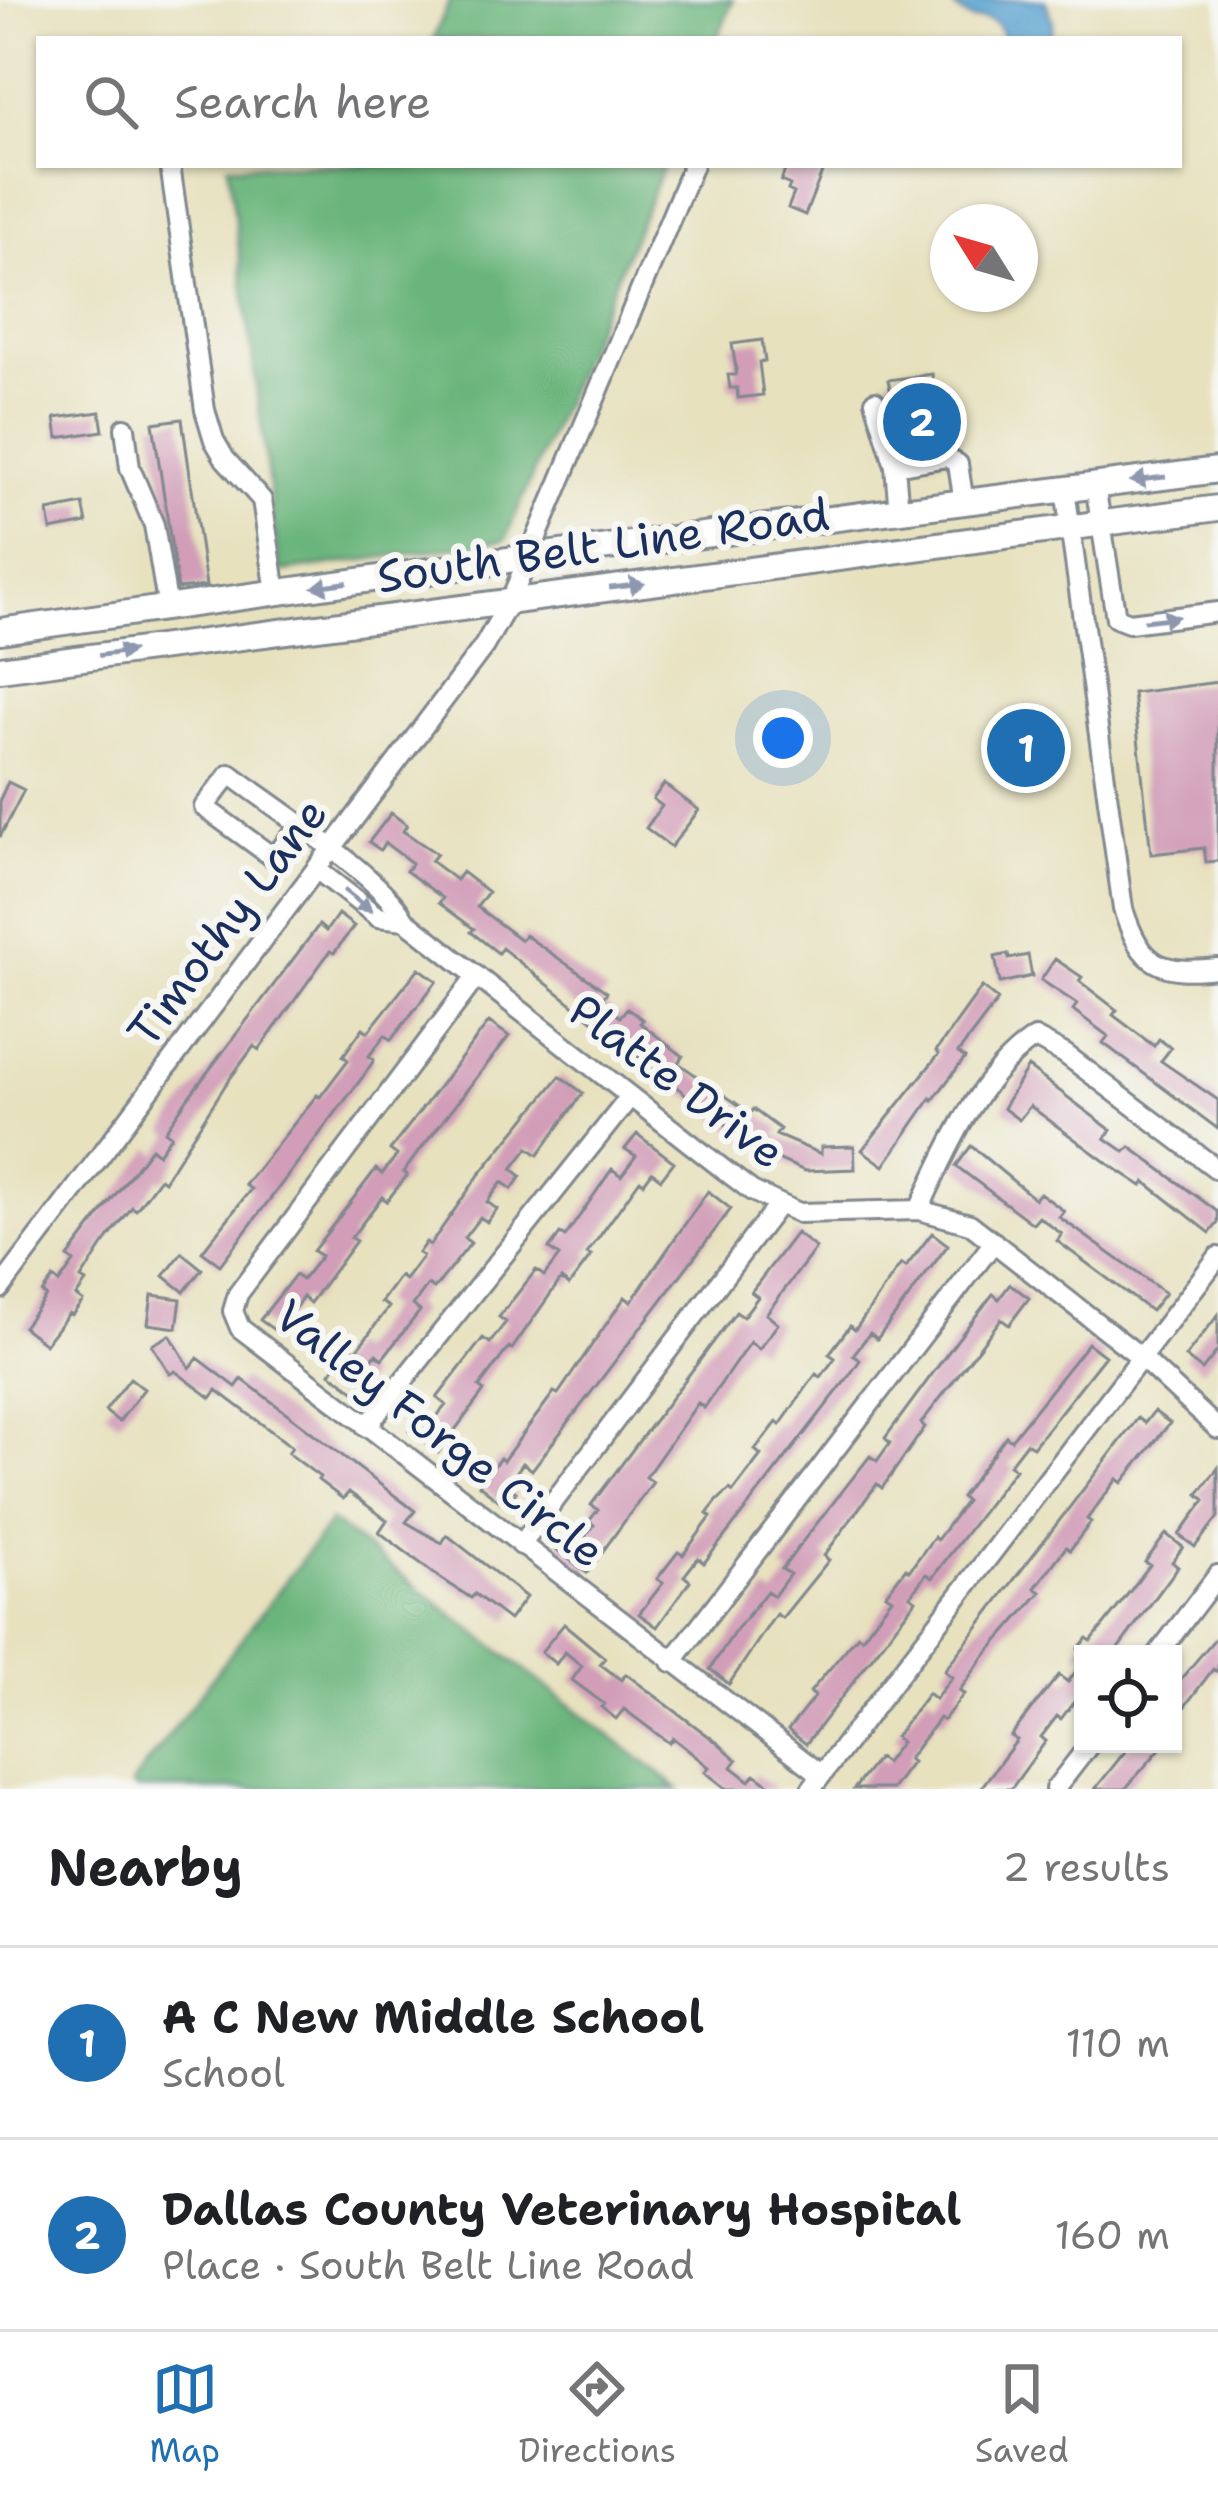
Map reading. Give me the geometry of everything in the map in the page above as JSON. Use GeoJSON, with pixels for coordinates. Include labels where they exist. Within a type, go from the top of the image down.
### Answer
{"type":"FeatureCollection","features":[{"type":"Feature","properties":{"kind":"main road","name":"South Belt Line Road"},"geometry":{"type":"LineString","coordinates":[[0,631],[529,557],[1218,470]]}},
{"type":"Feature","properties":{"kind":"main road","name":"South Belt Line Road"},"geometry":{"type":"LineString","coordinates":[[0,669],[1218,508]]}},
{"type":"Feature","properties":{"kind":"street"},"geometry":{"type":"LineString","coordinates":[[170,168],[206,410],[225,459],[262,500],[275,592]]}},
{"type":"Feature","properties":{"kind":"street","name":"Timothy Lane"},"geometry":{"type":"LineString","coordinates":[[0,1289],[484,646],[511,599],[692,168]]}},
{"type":"Feature","properties":{"kind":"street"},"geometry":{"type":"LineString","coordinates":[[875,401],[895,466],[899,512]]}},
{"type":"Feature","properties":{"kind":"street"},"geometry":{"type":"LineString","coordinates":[[125,428],[130,468],[154,525],[168,609]]}},
{"type":"Feature","properties":{"kind":"street"},"geometry":{"type":"LineString","coordinates":[[895,466],[947,457],[958,464],[964,503]]}},
{"type":"Feature","properties":{"kind":"street"},"geometry":{"type":"LineString","coordinates":[[1095,485],[1116,618],[1129,622],[1218,612]]}},
{"type":"Feature","properties":{"kind":"street"},"geometry":{"type":"LineString","coordinates":[[1065,489],[1123,909],[1131,933],[1160,966],[1176,972],[1218,968]]}},
{"type":"Feature","properties":{"kind":"street","name":"Platte Drive"},"geometry":{"type":"LineString","coordinates":[[299,826],[274,858],[204,807],[230,774],[299,826],[393,898],[405,920],[752,1191],[799,1213],[919,1210],[970,1224],[1142,1358],[1218,1429]]}},
{"type":"Feature","properties":{"kind":"street","name":"Platte Drive"},"geometry":{"type":"LineString","coordinates":[[316,869],[378,917],[405,920]]}},
{"type":"Feature","properties":{"kind":"street","name":"Valley Forge Circle"},"geometry":{"type":"LineString","coordinates":[[477,976],[238,1294],[233,1311],[240,1328],[672,1662],[817,1782]]}},
{"type":"Feature","properties":{"kind":"street"},"geometry":{"type":"LineString","coordinates":[[919,1210],[976,1105],[1017,1050],[1035,1038],[1066,1054],[1218,1170]]}},
{"type":"Feature","properties":{"kind":"street"},"geometry":{"type":"LineString","coordinates":[[366,1427],[631,1096]]}},
{"type":"Feature","properties":{"kind":"street"},"geometry":{"type":"LineString","coordinates":[[520,1545],[778,1205]]}},
{"type":"Feature","properties":{"kind":"street"},"geometry":{"type":"LineString","coordinates":[[672,1662],[994,1242]]}},
{"type":"Feature","properties":{"kind":"street"},"geometry":{"type":"LineString","coordinates":[[817,1782],[1218,1257]]}},
{"type":"Feature","properties":{"kind":"street"},"geometry":{"type":"LineString","coordinates":[[1165,1645],[1218,1575]]}},
{"type":"Feature","properties":{"kind":"street"},"geometry":{"type":"LineString","coordinates":[[1055,1789],[1083,1753]]}},
{"type":"Feature","properties":{"kind":"green space"},"geometry":{"type":"Polygon","coordinates":[[[450,0],[733,0],[718,36],[434,36],[450,0]]]}},
{"type":"Feature","properties":{"kind":"green space"},"geometry":{"type":"Polygon","coordinates":[[[228,168],[663,168],[505,540],[280,572],[228,168]]]}},
{"type":"Feature","properties":{"kind":"green space"},"geometry":{"type":"Polygon","coordinates":[[[331,1521],[679,1789],[137,1789],[131,1785],[331,1521]]]}},
{"type":"Feature","properties":{"kind":"water"},"geometry":{"type":"Polygon","coordinates":[[[945,0],[1045,0],[1053,22],[1051,36],[1003,36],[992,21],[971,20],[945,0]]]}},
{"type":"Feature","properties":{"kind":"building"},"geometry":{"type":"Polygon","coordinates":[[[786,168],[823,170],[805,215],[788,208],[794,193],[781,181],[786,168]]]}},
{"type":"Feature","properties":{"kind":"building"},"geometry":{"type":"Polygon","coordinates":[[[762,340],[763,395],[738,398],[728,375],[735,375],[736,369],[732,344],[762,340]]]}},
{"type":"Feature","properties":{"kind":"building"},"geometry":{"type":"Polygon","coordinates":[[[932,374],[937,407],[948,405],[953,437],[903,445],[888,380],[932,374]]]}},
{"type":"Feature","properties":{"kind":"building"},"geometry":{"type":"Polygon","coordinates":[[[100,412],[103,431],[58,438],[55,418],[100,412]]]}},
{"type":"Feature","properties":{"kind":"building"},"geometry":{"type":"Polygon","coordinates":[[[182,419],[206,586],[178,589],[153,423],[182,419]]]}},
{"type":"Feature","properties":{"kind":"building"},"geometry":{"type":"Polygon","coordinates":[[[83,504],[87,523],[51,530],[48,511],[83,504]]]}},
{"type":"Feature","properties":{"kind":"building"},"geometry":{"type":"Polygon","coordinates":[[[1218,682],[1218,861],[1206,862],[1204,848],[1151,854],[1133,693],[1218,682]]]}},
{"type":"Feature","properties":{"kind":"building"},"geometry":{"type":"Polygon","coordinates":[[[8,782],[24,790],[0,837],[0,799],[8,782]]]}},
{"type":"Feature","properties":{"kind":"building"},"geometry":{"type":"Polygon","coordinates":[[[664,784],[699,810],[671,847],[646,828],[662,806],[653,799],[664,784]]]}},
{"type":"Feature","properties":{"kind":"building"},"geometry":{"type":"Polygon","coordinates":[[[391,813],[407,825],[403,831],[437,854],[431,861],[456,880],[462,872],[488,892],[477,907],[607,992],[600,1002],[620,1017],[627,1008],[643,1020],[640,1023],[683,1056],[678,1063],[750,1113],[753,1109],[780,1129],[776,1135],[821,1154],[821,1147],[854,1146],[855,1169],[805,1171],[775,1158],[777,1153],[755,1137],[750,1143],[671,1083],[676,1076],[655,1060],[651,1067],[502,948],[498,953],[439,903],[443,898],[406,871],[412,863],[385,843],[380,850],[369,842],[391,813]]]}},
{"type":"Feature","properties":{"kind":"building"},"geometry":{"type":"Polygon","coordinates":[[[338,914],[354,926],[334,953],[330,951],[259,1050],[254,1046],[164,1181],[160,1178],[136,1210],[132,1207],[103,1245],[81,1279],[86,1282],[76,1296],[83,1301],[45,1344],[23,1327],[46,1296],[42,1293],[53,1278],[59,1283],[74,1262],[68,1257],[151,1148],[158,1154],[171,1136],[165,1131],[188,1098],[319,925],[326,931],[338,914]]]}},
{"type":"Feature","properties":{"kind":"building"},"geometry":{"type":"Polygon","coordinates":[[[1008,954],[1009,959],[1028,955],[1032,976],[1000,983],[995,957],[1008,954]]]}},
{"type":"Feature","properties":{"kind":"building"},"geometry":{"type":"Polygon","coordinates":[[[1055,959],[1117,1010],[1113,1015],[1154,1046],[1159,1039],[1171,1048],[1161,1061],[1218,1100],[1218,1129],[1103,1043],[1108,1036],[1073,1010],[1077,1004],[1041,980],[1055,959]]]}},
{"type":"Feature","properties":{"kind":"building"},"geometry":{"type":"Polygon","coordinates":[[[419,968],[437,981],[391,1040],[385,1035],[369,1056],[374,1060],[362,1078],[220,1265],[202,1252],[251,1189],[245,1185],[348,1060],[343,1056],[363,1028],[368,1032],[419,968]]]}},
{"type":"Feature","properties":{"kind":"building"},"geometry":{"type":"Polygon","coordinates":[[[982,987],[998,1000],[958,1053],[965,1058],[884,1166],[862,1150],[939,1054],[936,1051],[982,987]]]}},
{"type":"Feature","properties":{"kind":"building"},"geometry":{"type":"Polygon","coordinates":[[[489,1022],[509,1036],[403,1172],[407,1175],[387,1201],[382,1197],[351,1238],[356,1241],[310,1303],[303,1297],[277,1332],[260,1320],[295,1275],[302,1280],[321,1256],[313,1251],[376,1169],[382,1174],[397,1155],[390,1150],[489,1022]]]}},
{"type":"Feature","properties":{"kind":"building"},"geometry":{"type":"Polygon","coordinates":[[[1028,1067],[1111,1130],[1105,1138],[1125,1152],[1130,1147],[1218,1212],[1218,1223],[1210,1233],[1145,1182],[1142,1186],[1107,1163],[1030,1106],[1019,1120],[1003,1108],[1028,1067]]]}},
{"type":"Feature","properties":{"kind":"building"},"geometry":{"type":"Polygon","coordinates":[[[560,1076],[583,1093],[538,1155],[528,1148],[512,1169],[521,1176],[512,1189],[502,1182],[487,1202],[497,1209],[487,1222],[480,1217],[464,1238],[471,1243],[434,1289],[428,1285],[413,1305],[420,1311],[382,1359],[376,1354],[362,1372],[369,1377],[357,1393],[330,1373],[350,1346],[356,1351],[389,1307],[381,1302],[400,1276],[405,1280],[423,1256],[418,1253],[426,1242],[430,1245],[479,1175],[560,1076]]]}},
{"type":"Feature","properties":{"kind":"building"},"geometry":{"type":"Polygon","coordinates":[[[637,1134],[674,1162],[661,1179],[652,1172],[644,1183],[640,1180],[569,1285],[561,1279],[479,1387],[484,1391],[438,1453],[409,1431],[420,1417],[430,1425],[446,1405],[437,1398],[483,1338],[490,1343],[506,1322],[499,1317],[536,1270],[544,1276],[559,1256],[549,1249],[560,1234],[565,1237],[612,1169],[621,1176],[636,1156],[625,1149],[637,1134]]]}},
{"type":"Feature","properties":{"kind":"building"},"geometry":{"type":"Polygon","coordinates":[[[971,1146],[1035,1199],[1040,1193],[1064,1211],[1059,1217],[1165,1293],[1151,1311],[1057,1241],[1062,1234],[1039,1217],[1033,1224],[956,1166],[971,1146]]]}},
{"type":"Feature","properties":{"kind":"building"},"geometry":{"type":"Polygon","coordinates":[[[708,1191],[731,1209],[532,1470],[523,1463],[507,1485],[516,1492],[506,1506],[479,1485],[500,1458],[503,1461],[554,1392],[558,1394],[625,1297],[631,1302],[708,1191]]]}},
{"type":"Feature","properties":{"kind":"building"},"geometry":{"type":"Polygon","coordinates":[[[796,1233],[816,1248],[766,1314],[778,1324],[759,1349],[750,1342],[704,1408],[698,1403],[646,1477],[653,1482],[587,1573],[556,1549],[565,1536],[578,1546],[594,1525],[589,1521],[598,1510],[591,1505],[736,1312],[743,1317],[758,1297],[751,1292],[796,1233]]]}},
{"type":"Feature","properties":{"kind":"building"},"geometry":{"type":"Polygon","coordinates":[[[932,1233],[948,1245],[877,1339],[870,1333],[853,1355],[860,1360],[849,1376],[704,1563],[698,1558],[684,1576],[690,1581],[657,1627],[639,1614],[663,1583],[657,1579],[678,1552],[683,1555],[717,1501],[730,1489],[733,1492],[761,1455],[755,1450],[777,1422],[780,1425],[816,1374],[821,1377],[835,1358],[829,1354],[850,1326],[855,1330],[901,1264],[906,1267],[932,1233]]]}},
{"type":"Feature","properties":{"kind":"building"},"geometry":{"type":"Polygon","coordinates":[[[182,1253],[202,1269],[184,1292],[164,1276],[182,1253]]]}},
{"type":"Feature","properties":{"kind":"building"},"geometry":{"type":"Polygon","coordinates":[[[1010,1284],[1029,1298],[1009,1325],[1001,1319],[921,1423],[925,1427],[882,1488],[877,1484],[824,1556],[829,1560],[782,1618],[776,1614],[729,1684],[710,1669],[734,1633],[767,1591],[774,1596],[790,1574],[782,1569],[803,1541],[870,1456],[877,1461],[890,1443],[885,1438],[958,1339],[993,1294],[999,1299],[1010,1284]]]}},
{"type":"Feature","properties":{"kind":"building"},"geometry":{"type":"Polygon","coordinates":[[[152,1295],[181,1299],[177,1328],[148,1324],[152,1295]]]}},
{"type":"Feature","properties":{"kind":"building"},"geometry":{"type":"Polygon","coordinates":[[[1218,1315],[1218,1350],[1202,1370],[1185,1357],[1218,1315]]]}},
{"type":"Feature","properties":{"kind":"building"},"geometry":{"type":"Polygon","coordinates":[[[170,1335],[190,1368],[198,1358],[236,1387],[242,1379],[415,1511],[406,1522],[442,1543],[447,1535],[526,1597],[509,1620],[475,1594],[471,1598],[436,1575],[379,1532],[387,1520],[349,1492],[343,1499],[318,1480],[288,1453],[292,1447],[217,1390],[211,1398],[175,1371],[170,1374],[152,1345],[170,1335]]]}},
{"type":"Feature","properties":{"kind":"building"},"geometry":{"type":"Polygon","coordinates":[[[1088,1343],[1105,1356],[1033,1447],[1026,1443],[1009,1465],[1015,1469],[932,1578],[926,1574],[910,1596],[916,1600],[806,1744],[788,1730],[815,1696],[810,1692],[858,1635],[862,1638],[892,1598],[886,1594],[934,1537],[937,1540],[966,1501],[961,1497],[1006,1436],[1011,1440],[1088,1343]]]}},
{"type":"Feature","properties":{"kind":"building"},"geometry":{"type":"Polygon","coordinates":[[[130,1378],[144,1389],[119,1422],[105,1411],[130,1378]]]}},
{"type":"Feature","properties":{"kind":"building"},"geometry":{"type":"Polygon","coordinates":[[[1154,1411],[1170,1423],[1122,1483],[1117,1479],[1070,1550],[1066,1547],[1035,1588],[1041,1592],[983,1658],[959,1691],[964,1694],[943,1721],[939,1718],[892,1789],[854,1789],[878,1758],[885,1763],[901,1742],[895,1737],[928,1693],[935,1699],[952,1677],[944,1671],[1138,1418],[1145,1423],[1154,1411]]]}},
{"type":"Feature","properties":{"kind":"building"},"geometry":{"type":"Polygon","coordinates":[[[1218,1468],[1218,1517],[1195,1547],[1179,1535],[1205,1500],[1198,1494],[1218,1468]]]}},
{"type":"Feature","properties":{"kind":"building"},"geometry":{"type":"Polygon","coordinates":[[[1166,1534],[1183,1547],[1172,1562],[1178,1567],[1121,1645],[1081,1645],[1087,1638],[1091,1641],[1118,1607],[1150,1565],[1145,1562],[1166,1534]]]}},
{"type":"Feature","properties":{"kind":"building"},"geometry":{"type":"Polygon","coordinates":[[[564,1624],[605,1658],[600,1664],[621,1680],[626,1674],[719,1744],[737,1760],[732,1767],[750,1781],[755,1774],[776,1789],[727,1789],[705,1772],[709,1767],[673,1738],[669,1743],[624,1709],[616,1719],[572,1680],[582,1666],[565,1652],[556,1664],[541,1652],[564,1624]]]}},
{"type":"Feature","properties":{"kind":"building"},"geometry":{"type":"Polygon","coordinates":[[[1218,1635],[1218,1672],[1213,1669],[1182,1710],[1182,1677],[1218,1635]]]}},
{"type":"Feature","properties":{"kind":"building"},"geometry":{"type":"Polygon","coordinates":[[[1074,1674],[1074,1702],[1041,1737],[1046,1741],[1011,1789],[980,1789],[1017,1740],[1011,1736],[1059,1675],[1068,1682],[1074,1674]]]}},
{"type":"Feature","properties":{"kind":"building"},"geometry":{"type":"Polygon","coordinates":[[[1124,1753],[1156,1753],[1125,1789],[1095,1789],[1124,1753]]]}},
{"type":"Feature","properties":{"kind":"place","name":"Dallas County Veterinary Hospital"},"geometry":{"type":"Point","coordinates":[922,422]}},
{"type":"Feature","properties":{"kind":"place","name":"A C New Middle School"},"geometry":{"type":"Point","coordinates":[1026,748]}}]}
